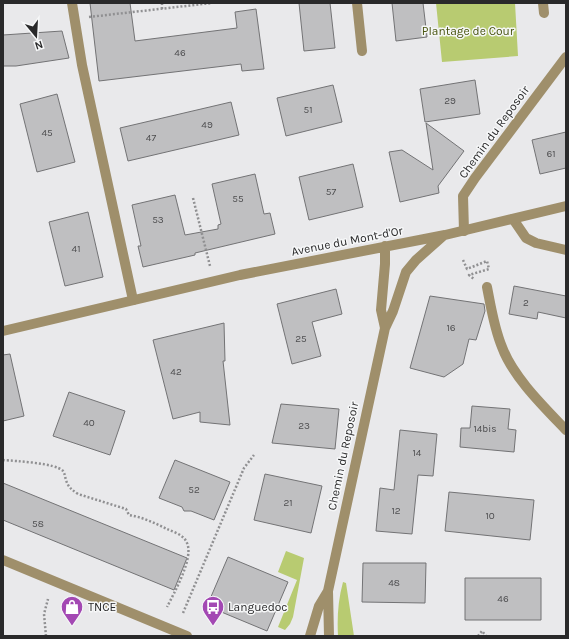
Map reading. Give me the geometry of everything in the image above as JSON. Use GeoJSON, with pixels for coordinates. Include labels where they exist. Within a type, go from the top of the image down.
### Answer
{"type":"FeatureCollection","features":[{"type":"Feature","properties":{"kind":"street"},"geometry":{"type":"LineString","coordinates":[[72,3],[87,88],[132,300]]}},
{"type":"Feature","properties":{"kind":"street"},"geometry":{"type":"LineString","coordinates":[[357,3],[362,52]]}},
{"type":"Feature","properties":{"kind":"street","name":"Chemin du Reposoir"},"geometry":{"type":"LineString","coordinates":[[464,231],[463,196],[566,57]]}},
{"type":"Feature","properties":{"kind":"street","name":"Avenue du Mont-d'Or"},"geometry":{"type":"LineString","coordinates":[[3,331],[213,282],[464,231],[566,206]]}},
{"type":"Feature","properties":{"kind":"street"},"geometry":{"type":"LineString","coordinates":[[512,219],[526,238],[536,243],[566,250]]}},
{"type":"Feature","properties":{"kind":"street","name":"Chemin du Reposoir"},"geometry":{"type":"LineString","coordinates":[[329,636],[328,590],[385,328],[393,311],[406,272],[416,260],[445,235]]}},
{"type":"Feature","properties":{"kind":"street","name":"Chemin du Reposoir"},"geometry":{"type":"LineString","coordinates":[[385,246],[386,264],[381,310],[385,328]]}},
{"type":"Feature","properties":{"kind":"street"},"geometry":{"type":"LineString","coordinates":[[487,287],[496,331],[511,366],[566,430]]}},
{"type":"Feature","properties":{"kind":"street"},"geometry":{"type":"LineString","coordinates":[[3,560],[187,636]]}},
{"type":"Feature","properties":{"kind":"street","name":"Chemin du Reposoir"},"geometry":{"type":"LineString","coordinates":[[310,636],[319,606],[328,590]]}},
{"type":"Feature","properties":{"kind":"path"},"geometry":{"type":"LineString","coordinates":[[162,3],[162,9]]}},
{"type":"Feature","properties":{"kind":"path"},"geometry":{"type":"LineString","coordinates":[[74,18],[212,3]]}},
{"type":"Feature","properties":{"kind":"path"},"geometry":{"type":"LineString","coordinates":[[193,198],[213,282]]}},
{"type":"Feature","properties":{"kind":"path"},"geometry":{"type":"LineString","coordinates":[[463,260],[467,269],[487,261],[489,269],[469,275],[487,287]]}},
{"type":"Feature","properties":{"kind":"path"},"geometry":{"type":"LineString","coordinates":[[183,613],[244,468],[254,454]]}},
{"type":"Feature","properties":{"kind":"path"},"geometry":{"type":"LineString","coordinates":[[3,460],[35,463],[59,468],[64,472],[71,490],[78,494],[126,510],[129,515],[157,523],[182,537],[187,543],[189,551],[187,562],[167,607]]}},
{"type":"Feature","properties":{"kind":"path"},"geometry":{"type":"LineString","coordinates":[[46,636],[44,614],[48,599]]}},
{"type":"Feature","properties":{"kind":"path"},"geometry":{"type":"LineString","coordinates":[[478,636],[482,630],[486,636]]}},
{"type":"Feature","properties":{"kind":"green space","name":"Plantage de Cour"},"geometry":{"type":"Polygon","coordinates":[[[436,3],[515,3],[518,56],[442,62],[436,3]]]}},
{"type":"Feature","properties":{"kind":"green space"},"geometry":{"type":"Polygon","coordinates":[[[286,551],[304,558],[293,617],[285,630],[278,627],[297,580],[278,572],[286,551]]]}},
{"type":"Feature","properties":{"kind":"green space"},"geometry":{"type":"Polygon","coordinates":[[[343,582],[346,583],[354,636],[338,636],[338,609],[343,582]]]}},
{"type":"Feature","properties":{"kind":"building"},"geometry":{"type":"Polygon","coordinates":[[[90,3],[130,3],[135,41],[237,28],[235,12],[256,9],[264,69],[242,71],[241,64],[99,81],[90,3]]]}},
{"type":"Feature","properties":{"kind":"building"},"geometry":{"type":"Polygon","coordinates":[[[299,3],[330,3],[335,48],[304,51],[299,3]]]}},
{"type":"Feature","properties":{"kind":"building"},"geometry":{"type":"Polygon","coordinates":[[[392,3],[423,3],[427,37],[396,41],[392,3]]]}},
{"type":"Feature","properties":{"kind":"building"},"geometry":{"type":"Polygon","coordinates":[[[62,31],[69,58],[16,66],[3,66],[3,35],[62,31]]]}},
{"type":"Feature","properties":{"kind":"building"},"geometry":{"type":"Polygon","coordinates":[[[475,80],[480,114],[425,122],[420,89],[475,80]]]}},
{"type":"Feature","properties":{"kind":"building"},"geometry":{"type":"Polygon","coordinates":[[[333,85],[342,122],[286,136],[277,98],[333,85]]]}},
{"type":"Feature","properties":{"kind":"building"},"geometry":{"type":"Polygon","coordinates":[[[57,94],[75,162],[37,172],[20,104],[57,94]]]}},
{"type":"Feature","properties":{"kind":"building"},"geometry":{"type":"Polygon","coordinates":[[[231,102],[239,135],[128,161],[120,128],[231,102]]]}},
{"type":"Feature","properties":{"kind":"building"},"geometry":{"type":"Polygon","coordinates":[[[426,123],[464,151],[438,186],[439,193],[400,202],[389,152],[402,150],[433,170],[426,123]]]}},
{"type":"Feature","properties":{"kind":"building"},"geometry":{"type":"Polygon","coordinates":[[[566,132],[566,168],[540,174],[532,140],[566,132]]]}},
{"type":"Feature","properties":{"kind":"building"},"geometry":{"type":"Polygon","coordinates":[[[353,164],[363,207],[309,220],[299,177],[353,164]]]}},
{"type":"Feature","properties":{"kind":"building"},"geometry":{"type":"Polygon","coordinates":[[[255,174],[264,214],[270,213],[275,234],[143,267],[138,246],[141,246],[132,205],[175,195],[185,235],[218,229],[218,225],[221,224],[212,184],[255,174]]]}},
{"type":"Feature","properties":{"kind":"building"},"geometry":{"type":"Polygon","coordinates":[[[88,212],[103,277],[65,286],[49,222],[88,212]]]}},
{"type":"Feature","properties":{"kind":"building"},"geometry":{"type":"Polygon","coordinates":[[[514,286],[566,296],[566,318],[538,312],[537,319],[509,314],[514,286]]]}},
{"type":"Feature","properties":{"kind":"building"},"geometry":{"type":"Polygon","coordinates":[[[336,289],[342,314],[312,322],[321,356],[292,364],[277,304],[336,289]]]}},
{"type":"Feature","properties":{"kind":"building"},"geometry":{"type":"Polygon","coordinates":[[[430,296],[484,304],[485,311],[476,340],[469,339],[463,364],[444,377],[410,368],[430,296]]]}},
{"type":"Feature","properties":{"kind":"building"},"geometry":{"type":"Polygon","coordinates":[[[224,323],[225,361],[223,361],[230,425],[200,422],[200,412],[173,419],[153,340],[224,323]]]}},
{"type":"Feature","properties":{"kind":"building"},"geometry":{"type":"Polygon","coordinates":[[[10,354],[24,416],[3,421],[3,355],[10,354]]]}},
{"type":"Feature","properties":{"kind":"building"},"geometry":{"type":"Polygon","coordinates":[[[69,392],[125,411],[110,455],[53,436],[69,392]]]}},
{"type":"Feature","properties":{"kind":"building"},"geometry":{"type":"Polygon","coordinates":[[[281,404],[339,409],[335,449],[272,443],[281,404]]]}},
{"type":"Feature","properties":{"kind":"building"},"geometry":{"type":"Polygon","coordinates":[[[472,406],[510,409],[508,429],[516,430],[514,452],[460,447],[461,428],[470,428],[472,406]]]}},
{"type":"Feature","properties":{"kind":"building"},"geometry":{"type":"Polygon","coordinates":[[[400,430],[437,434],[433,476],[418,475],[412,534],[376,531],[380,488],[394,490],[400,430]]]}},
{"type":"Feature","properties":{"kind":"building"},"geometry":{"type":"Polygon","coordinates":[[[175,460],[230,482],[214,520],[191,511],[184,511],[182,507],[159,498],[175,460]]]}},
{"type":"Feature","properties":{"kind":"building"},"geometry":{"type":"Polygon","coordinates":[[[265,474],[322,486],[311,533],[254,520],[265,474]]]}},
{"type":"Feature","properties":{"kind":"building"},"geometry":{"type":"Polygon","coordinates":[[[3,483],[187,558],[174,590],[3,520],[3,483]]]}},
{"type":"Feature","properties":{"kind":"building"},"geometry":{"type":"Polygon","coordinates":[[[449,492],[534,500],[530,540],[445,531],[449,492]]]}},
{"type":"Feature","properties":{"kind":"building"},"geometry":{"type":"Polygon","coordinates":[[[228,557],[288,582],[267,631],[207,606],[228,557]]]}},
{"type":"Feature","properties":{"kind":"building"},"geometry":{"type":"Polygon","coordinates":[[[363,563],[426,563],[425,603],[362,602],[363,563]]]}},
{"type":"Feature","properties":{"kind":"building"},"geometry":{"type":"Polygon","coordinates":[[[465,578],[541,578],[541,620],[465,620],[465,578]]]}},
{"type":"Feature","properties":{"kind":"place","name":"TNCE"},"geometry":{"type":"Point","coordinates":[72,626]}},
{"type":"Feature","properties":{"kind":"place","name":"Languedoc"},"geometry":{"type":"Point","coordinates":[213,626]}}]}
